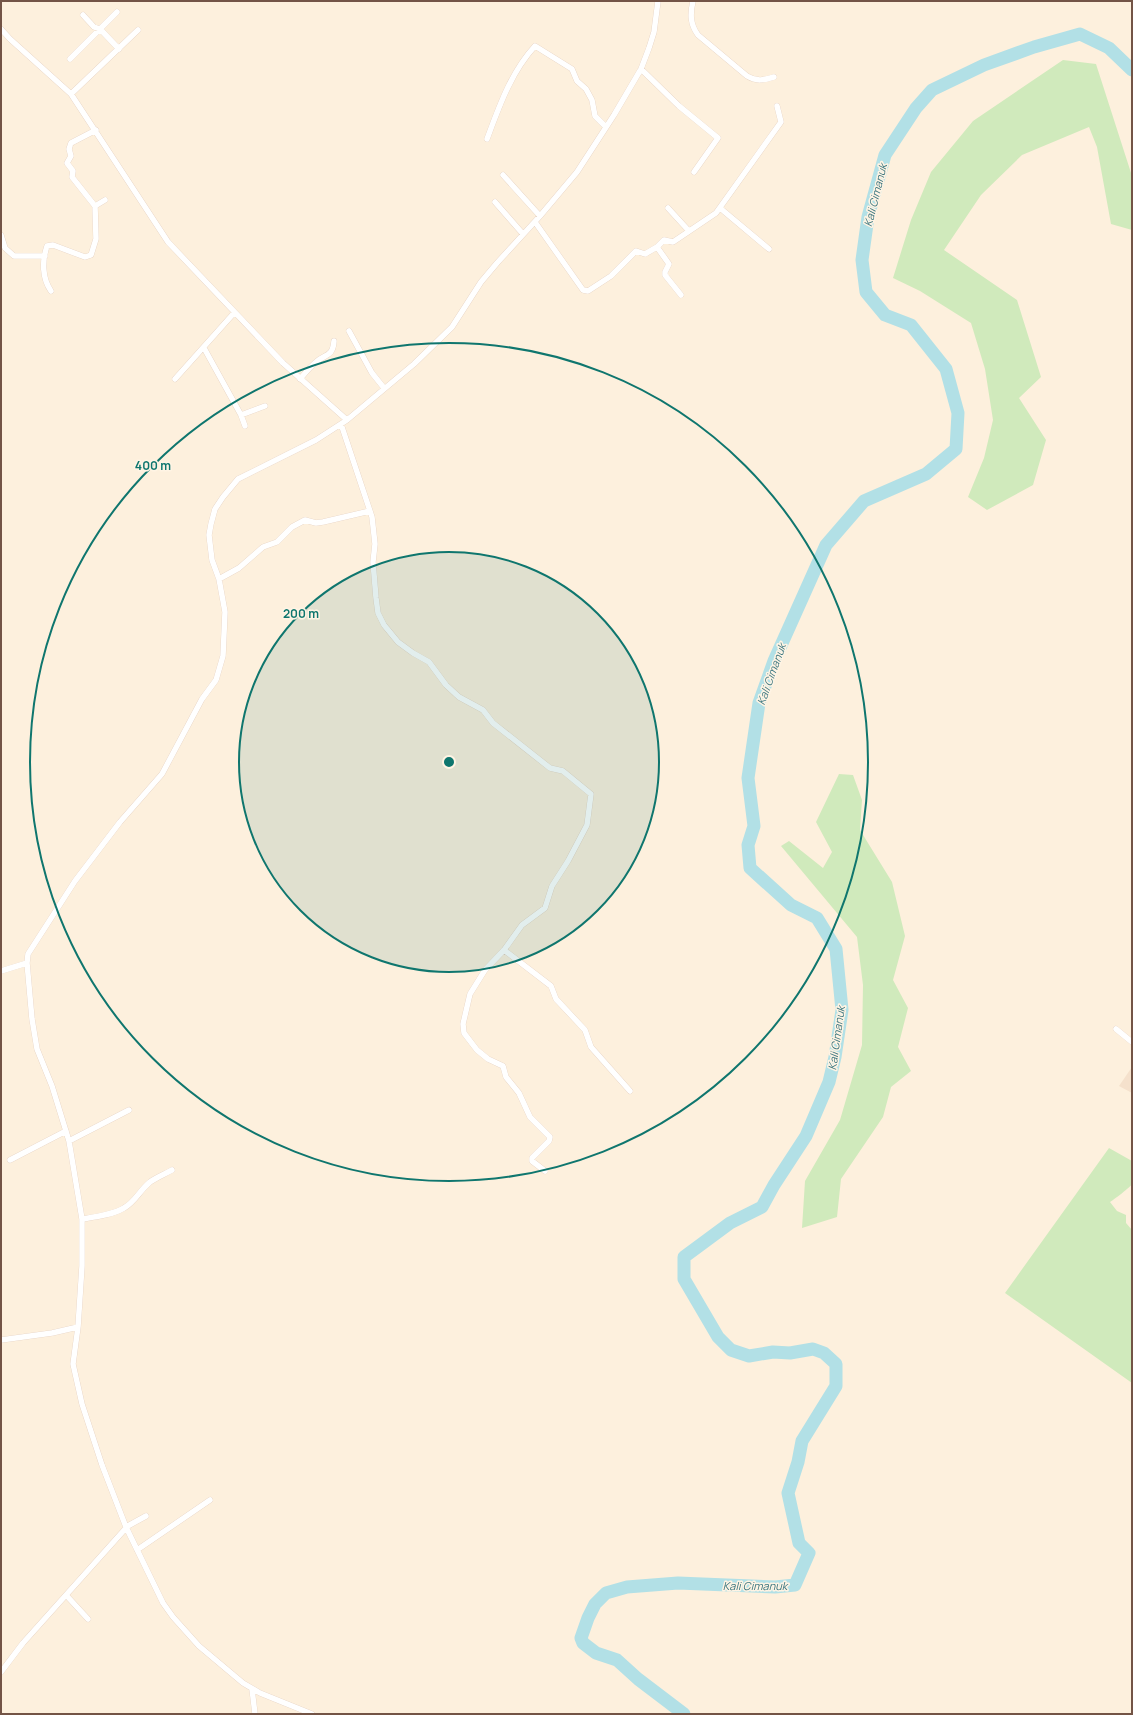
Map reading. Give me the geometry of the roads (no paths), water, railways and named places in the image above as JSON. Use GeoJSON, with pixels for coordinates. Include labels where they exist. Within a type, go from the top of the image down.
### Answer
{"type":"FeatureCollection","features":[{"type":"Feature","properties":{"kind":"street"},"geometry":{"type":"LineString","coordinates":[[312,1714],[252,1689],[199,1646],[173,1617],[163,1603],[120,1513],[102,1464],[75,1378],[73,1364],[78,1327],[82,1266],[82,1219],[69,1141],[55,1092],[37,1049],[32,1019],[27,963],[28,954],[75,880],[120,822],[162,774],[202,699],[216,680],[223,656],[224,612],[219,579],[210,545],[210,524],[215,509],[230,487],[238,479],[316,440],[347,420],[414,364],[452,327],[481,282],[535,222],[577,172],[606,128],[641,69],[654,32],[658,1]]}},
{"type":"Feature","properties":{"kind":"street"},"geometry":{"type":"LineString","coordinates":[[693,1],[691,20],[692,27],[698,35],[747,76],[754,80],[774,77]]}},
{"type":"Feature","properties":{"kind":"street"},"geometry":{"type":"LineString","coordinates":[[70,59],[117,12]]}},
{"type":"Feature","properties":{"kind":"street"},"geometry":{"type":"LineString","coordinates":[[83,15],[94,27],[100,29],[119,49]]}},
{"type":"Feature","properties":{"kind":"street"},"geometry":{"type":"LineString","coordinates":[[1,28],[10,39],[72,94],[168,242],[234,313],[300,379],[347,420]]}},
{"type":"Feature","properties":{"kind":"street"},"geometry":{"type":"LineString","coordinates":[[72,94],[138,30]]}},
{"type":"Feature","properties":{"kind":"street"},"geometry":{"type":"LineString","coordinates":[[488,139],[504,94],[524,60],[535,46],[572,69],[577,81],[586,89],[592,100],[595,116],[606,128]]}},
{"type":"Feature","properties":{"kind":"street"},"geometry":{"type":"LineString","coordinates":[[641,69],[679,106],[718,138],[694,172]]}},
{"type":"Feature","properties":{"kind":"street"},"geometry":{"type":"LineString","coordinates":[[535,222],[583,290],[586,292],[611,276],[636,251],[646,254],[657,247],[664,240],[672,242],[713,216],[781,122],[777,106]]}},
{"type":"Feature","properties":{"kind":"street"},"geometry":{"type":"LineString","coordinates":[[51,291],[44,277],[47,246],[51,244],[79,256],[85,257],[91,255],[96,239],[95,206],[72,176],[73,171],[67,163],[71,156],[69,149],[71,143],[96,130]]}},
{"type":"Feature","properties":{"kind":"street"},"geometry":{"type":"LineString","coordinates":[[503,175],[540,216]]}},
{"type":"Feature","properties":{"kind":"street"},"geometry":{"type":"LineString","coordinates":[[95,206],[105,200]]}},
{"type":"Feature","properties":{"kind":"street"},"geometry":{"type":"LineString","coordinates":[[495,202],[523,234]]}},
{"type":"Feature","properties":{"kind":"street"},"geometry":{"type":"LineString","coordinates":[[668,208],[689,231]]}},
{"type":"Feature","properties":{"kind":"street"},"geometry":{"type":"LineString","coordinates":[[720,208],[769,249]]}},
{"type":"Feature","properties":{"kind":"street"},"geometry":{"type":"LineString","coordinates":[[1,234],[4,248],[14,256],[45,256]]}},
{"type":"Feature","properties":{"kind":"street"},"geometry":{"type":"LineString","coordinates":[[657,247],[669,264],[664,272],[665,276],[681,295]]}},
{"type":"Feature","properties":{"kind":"street"},"geometry":{"type":"LineString","coordinates":[[175,379],[234,313]]}},
{"type":"Feature","properties":{"kind":"street"},"geometry":{"type":"LineString","coordinates":[[349,331],[369,367],[384,388]]}},
{"type":"Feature","properties":{"kind":"street"},"geometry":{"type":"LineString","coordinates":[[300,379],[317,361],[330,354],[334,347],[334,341]]}},
{"type":"Feature","properties":{"kind":"street"},"geometry":{"type":"LineString","coordinates":[[204,348],[241,415],[245,426]]}},
{"type":"Feature","properties":{"kind":"street"},"geometry":{"type":"LineString","coordinates":[[241,415],[265,406]]}},
{"type":"Feature","properties":{"kind":"street"},"geometry":{"type":"LineString","coordinates":[[341,424],[370,511],[374,536],[376,598],[378,613],[384,625],[398,642],[412,653],[429,662],[453,692],[465,702],[486,712],[491,720],[550,768],[563,772],[590,792],[591,800],[587,825],[568,861],[552,886],[547,905],[522,925],[504,950],[485,970],[470,994],[464,1018],[464,1033],[477,1050],[488,1059],[503,1066],[506,1077],[518,1093],[530,1117],[550,1136],[549,1141],[532,1158],[532,1161],[545,1171]]}},
{"type":"Feature","properties":{"kind":"street"},"geometry":{"type":"LineString","coordinates":[[219,579],[239,568],[263,547],[277,542],[292,527],[305,520],[316,523],[370,511]]}},
{"type":"Feature","properties":{"kind":"street"},"geometry":{"type":"LineString","coordinates":[[504,950],[550,986],[556,999],[585,1030],[591,1047],[630,1091]]}},
{"type":"Feature","properties":{"kind":"street"},"geometry":{"type":"LineString","coordinates":[[1,971],[27,963]]}},
{"type":"Feature","properties":{"kind":"street"},"geometry":{"type":"LineString","coordinates":[[1116,1028],[1132,1042]]}},
{"type":"Feature","properties":{"kind":"street"},"geometry":{"type":"LineString","coordinates":[[69,1141],[129,1110]]}},
{"type":"Feature","properties":{"kind":"street"},"geometry":{"type":"LineString","coordinates":[[10,1160],[66,1131]]}},
{"type":"Feature","properties":{"kind":"street"},"geometry":{"type":"LineString","coordinates":[[82,1219],[102,1216],[123,1209],[134,1201],[151,1181],[172,1170]]}},
{"type":"Feature","properties":{"kind":"street"},"geometry":{"type":"LineString","coordinates":[[1,1340],[52,1333],[78,1327]]}},
{"type":"Feature","properties":{"kind":"street"},"geometry":{"type":"LineString","coordinates":[[137,1550],[210,1500]]}},
{"type":"Feature","properties":{"kind":"street"},"geometry":{"type":"LineString","coordinates":[[1,1672],[23,1643],[125,1526],[146,1516]]}},
{"type":"Feature","properties":{"kind":"street"},"geometry":{"type":"LineString","coordinates":[[66,1595],[88,1619]]}},
{"type":"Feature","properties":{"kind":"street"},"geometry":{"type":"LineString","coordinates":[[252,1689],[255,1714]]}},
{"type":"Feature","properties":{"kind":"waterway","name":"Kali Cimanuk"},"geometry":{"type":"LineString","coordinates":[[684,1714],[638,1679],[617,1660],[596,1653],[583,1643],[581,1638],[588,1618],[595,1604],[606,1593],[627,1587],[678,1583],[775,1587],[795,1585],[809,1553],[799,1543],[788,1493],[798,1462],[802,1441],[836,1386],[836,1364],[824,1353],[813,1349],[790,1353],[773,1352],[749,1356],[731,1350],[718,1337],[684,1279],[684,1257],[730,1223],[762,1207],[774,1185],[806,1136],[829,1082],[835,1057],[842,1010],[836,949],[817,918],[791,905],[750,868],[748,845],[754,826],[748,778],[759,703],[774,661],[826,545],[864,501],[926,474],[956,449],[958,413],[946,369],[911,325],[885,315],[866,292],[862,260],[868,217],[885,155],[916,108],[932,90],[984,65],[1034,47],[1080,34],[1109,48],[1132,70]]}}]}
